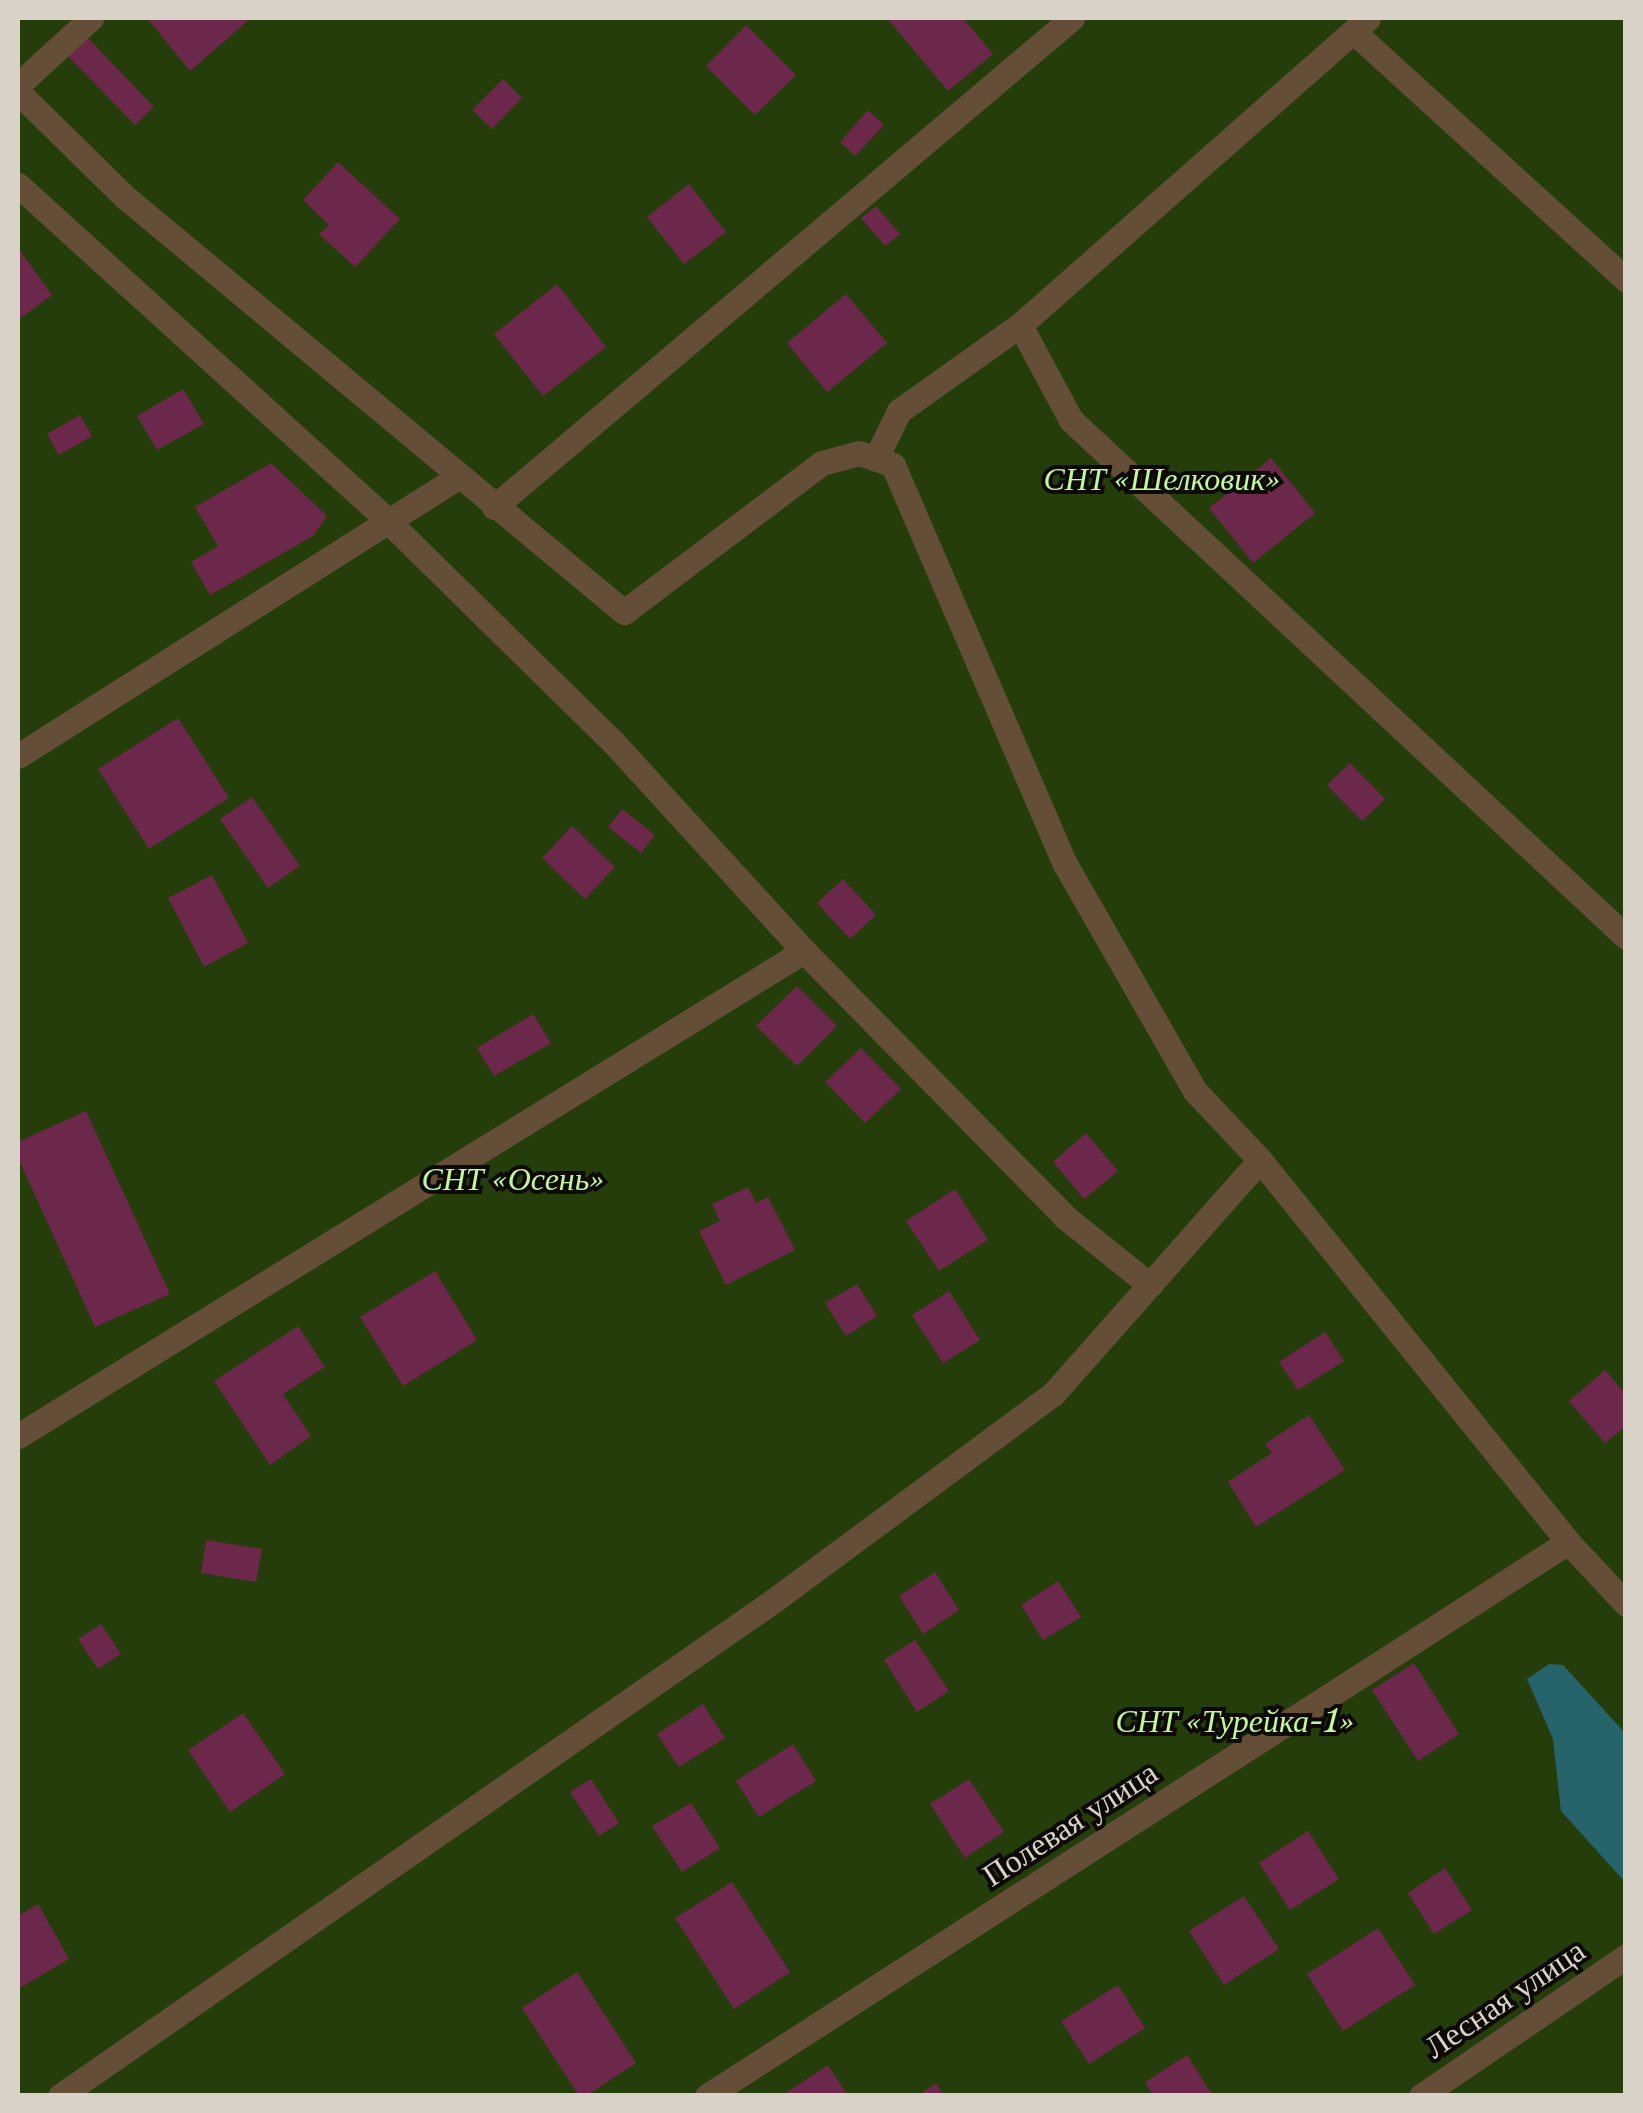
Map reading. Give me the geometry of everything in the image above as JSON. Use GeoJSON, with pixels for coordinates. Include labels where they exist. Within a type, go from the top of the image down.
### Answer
{"type":"FeatureCollection","features":[{"type":"Feature","properties":{"kind":"street"},"geometry":{"type":"LineString","coordinates":[[91,18],[18,89],[125,197],[624,612],[822,463],[858,452],[893,465],[1065,864],[1195,1091],[1260,1160],[1568,1542],[1626,1604]]}},
{"type":"Feature","properties":{"kind":"street"},"geometry":{"type":"LineString","coordinates":[[494,506],[1072,18]]}},
{"type":"Feature","properties":{"kind":"street"},"geometry":{"type":"LineString","coordinates":[[877,456],[899,411],[1020,326],[1362,25],[1626,280]]}},
{"type":"Feature","properties":{"kind":"street"},"geometry":{"type":"LineString","coordinates":[[18,184],[388,521],[613,742],[804,951],[1065,1217],[1150,1284]]}},
{"type":"Feature","properties":{"kind":"street"},"geometry":{"type":"LineString","coordinates":[[1020,326],[1071,420],[1626,937]]}},
{"type":"Feature","properties":{"kind":"street"},"geometry":{"type":"LineString","coordinates":[[18,756],[458,477]]}},
{"type":"Feature","properties":{"kind":"street"},"geometry":{"type":"LineString","coordinates":[[18,1436],[804,951]]}},
{"type":"Feature","properties":{"kind":"street"},"geometry":{"type":"LineString","coordinates":[[60,2096],[773,1601],[1037,1405],[1260,1160]]}},
{"type":"Feature","properties":{"kind":"street","name":"Полевая улица"},"geometry":{"type":"LineString","coordinates":[[708,2096],[1568,1542]]}},
{"type":"Feature","properties":{"kind":"street","name":"Лесная улица"},"geometry":{"type":"LineString","coordinates":[[1421,2096],[1626,1956]]}},
{"type":"Feature","properties":{"kind":"green space"},"geometry":{"type":"Polygon","coordinates":[[[18,18],[1625,18],[1625,2095],[18,2095],[18,18]]]}},
{"type":"Feature","properties":{"kind":"water"},"geometry":{"type":"Polygon","coordinates":[[[1549,1664],[1563,1665],[1625,1733],[1625,1882],[1561,1811],[1553,1739],[1527,1679],[1549,1664]]]}},
{"type":"Feature","properties":{"kind":"building"},"geometry":{"type":"Polygon","coordinates":[[[147,18],[251,18],[190,71],[147,18]]]}},
{"type":"Feature","properties":{"kind":"building"},"geometry":{"type":"Polygon","coordinates":[[[887,18],[963,18],[993,54],[948,91],[887,18]]]}},
{"type":"Feature","properties":{"kind":"building"},"geometry":{"type":"Polygon","coordinates":[[[746,25],[796,75],[755,115],[706,66],[746,25]]]}},
{"type":"Feature","properties":{"kind":"building"},"geometry":{"type":"Polygon","coordinates":[[[88,38],[154,107],[135,125],[68,56],[88,38]]]}},
{"type":"Feature","properties":{"kind":"building"},"geometry":{"type":"Polygon","coordinates":[[[503,79],[522,98],[492,129],[472,110],[503,79]]]}},
{"type":"Feature","properties":{"kind":"building"},"geometry":{"type":"Polygon","coordinates":[[[868,110],[884,125],[855,156],[840,142],[868,110]]]}},
{"type":"Feature","properties":{"kind":"building"},"geometry":{"type":"Polygon","coordinates":[[[338,162],[400,219],[355,267],[319,234],[329,225],[303,200],[338,162]]]}},
{"type":"Feature","properties":{"kind":"building"},"geometry":{"type":"Polygon","coordinates":[[[689,184],[726,232],[684,264],[647,217],[689,184]]]}},
{"type":"Feature","properties":{"kind":"building"},"geometry":{"type":"Polygon","coordinates":[[[876,206],[900,234],[885,246],[861,218],[876,206]]]}},
{"type":"Feature","properties":{"kind":"building"},"geometry":{"type":"Polygon","coordinates":[[[18,248],[52,295],[18,320],[18,248]]]}},
{"type":"Feature","properties":{"kind":"building"},"geometry":{"type":"Polygon","coordinates":[[[557,284],[606,347],[543,396],[494,334],[557,284]]]}},
{"type":"Feature","properties":{"kind":"building"},"geometry":{"type":"Polygon","coordinates":[[[846,294],[887,343],[827,392],[787,343],[846,294]]]}},
{"type":"Feature","properties":{"kind":"building"},"geometry":{"type":"Polygon","coordinates":[[[183,389],[204,424],[157,450],[137,416],[183,389]]]}},
{"type":"Feature","properties":{"kind":"building"},"geometry":{"type":"Polygon","coordinates":[[[80,415],[92,436],[59,455],[47,434],[80,415]]]}},
{"type":"Feature","properties":{"kind":"building"},"geometry":{"type":"Polygon","coordinates":[[[1271,458],[1315,513],[1253,563],[1209,508],[1271,458]]]}},
{"type":"Feature","properties":{"kind":"building"},"geometry":{"type":"Polygon","coordinates":[[[271,463],[327,516],[313,536],[210,595],[191,562],[218,546],[195,507],[271,463]]]}},
{"type":"Feature","properties":{"kind":"building"},"geometry":{"type":"Polygon","coordinates":[[[178,718],[229,798],[149,849],[98,769],[178,718]]]}},
{"type":"Feature","properties":{"kind":"building"},"geometry":{"type":"Polygon","coordinates":[[[1350,763],[1385,799],[1362,821],[1327,785],[1350,763]]]}},
{"type":"Feature","properties":{"kind":"building"},"geometry":{"type":"Polygon","coordinates":[[[252,797],[300,866],[268,888],[220,819],[252,797]]]}},
{"type":"Feature","properties":{"kind":"building"},"geometry":{"type":"Polygon","coordinates":[[[622,809],[655,835],[641,853],[608,827],[622,809]]]}},
{"type":"Feature","properties":{"kind":"building"},"geometry":{"type":"Polygon","coordinates":[[[572,826],[615,867],[585,899],[542,858],[572,826]]]}},
{"type":"Feature","properties":{"kind":"building"},"geometry":{"type":"Polygon","coordinates":[[[212,875],[248,943],[204,967],[168,898],[212,875]]]}},
{"type":"Feature","properties":{"kind":"building"},"geometry":{"type":"Polygon","coordinates":[[[843,879],[876,915],[850,939],[817,903],[843,879]]]}},
{"type":"Feature","properties":{"kind":"building"},"geometry":{"type":"Polygon","coordinates":[[[797,986],[837,1026],[797,1066],[756,1026],[797,986]]]}},
{"type":"Feature","properties":{"kind":"building"},"geometry":{"type":"Polygon","coordinates":[[[533,1014],[551,1043],[494,1076],[477,1048],[533,1014]]]}},
{"type":"Feature","properties":{"kind":"building"},"geometry":{"type":"Polygon","coordinates":[[[861,1048],[901,1089],[865,1123],[825,1082],[861,1048]]]}},
{"type":"Feature","properties":{"kind":"building"},"geometry":{"type":"Polygon","coordinates":[[[86,1111],[170,1294],[95,1327],[18,1158],[18,1142],[86,1111]]]}},
{"type":"Feature","properties":{"kind":"building"},"geometry":{"type":"Polygon","coordinates":[[[1086,1133],[1118,1171],[1084,1199],[1053,1162],[1086,1133]]]}},
{"type":"Feature","properties":{"kind":"building"},"geometry":{"type":"Polygon","coordinates":[[[748,1187],[756,1203],[768,1197],[795,1250],[726,1285],[699,1231],[720,1221],[712,1204],[748,1187]]]}},
{"type":"Feature","properties":{"kind":"building"},"geometry":{"type":"Polygon","coordinates":[[[955,1189],[988,1240],[939,1271],[906,1221],[955,1189]]]}},
{"type":"Feature","properties":{"kind":"building"},"geometry":{"type":"Polygon","coordinates":[[[435,1271],[477,1340],[403,1386],[360,1317],[435,1271]]]}},
{"type":"Feature","properties":{"kind":"building"},"geometry":{"type":"Polygon","coordinates":[[[857,1284],[877,1316],[846,1336],[825,1303],[857,1284]]]}},
{"type":"Feature","properties":{"kind":"building"},"geometry":{"type":"Polygon","coordinates":[[[949,1291],[980,1340],[943,1363],[912,1315],[949,1291]]]}},
{"type":"Feature","properties":{"kind":"building"},"geometry":{"type":"Polygon","coordinates":[[[298,1326],[325,1367],[283,1394],[311,1436],[270,1465],[214,1381],[298,1326]]]}},
{"type":"Feature","properties":{"kind":"building"},"geometry":{"type":"Polygon","coordinates":[[[1325,1332],[1344,1361],[1298,1390],[1279,1362],[1325,1332]]]}},
{"type":"Feature","properties":{"kind":"building"},"geometry":{"type":"Polygon","coordinates":[[[1605,1370],[1626,1394],[1626,1426],[1605,1443],[1569,1401],[1605,1370]]]}},
{"type":"Feature","properties":{"kind":"building"},"geometry":{"type":"Polygon","coordinates":[[[1309,1415],[1345,1470],[1256,1527],[1228,1482],[1272,1453],[1265,1444],[1309,1415]]]}},
{"type":"Feature","properties":{"kind":"building"},"geometry":{"type":"Polygon","coordinates":[[[206,1540],[262,1549],[256,1582],[201,1573],[206,1540]]]}},
{"type":"Feature","properties":{"kind":"building"},"geometry":{"type":"Polygon","coordinates":[[[935,1572],[959,1610],[923,1634],[899,1596],[935,1572]]]}},
{"type":"Feature","properties":{"kind":"building"},"geometry":{"type":"Polygon","coordinates":[[[1058,1581],[1081,1617],[1043,1640],[1021,1605],[1058,1581]]]}},
{"type":"Feature","properties":{"kind":"building"},"geometry":{"type":"Polygon","coordinates":[[[101,1624],[121,1654],[98,1669],[78,1639],[101,1624]]]}},
{"type":"Feature","properties":{"kind":"building"},"geometry":{"type":"Polygon","coordinates":[[[915,1640],[949,1691],[917,1712],[884,1660],[915,1640]]]}},
{"type":"Feature","properties":{"kind":"building"},"geometry":{"type":"Polygon","coordinates":[[[1414,1663],[1459,1734],[1418,1761],[1372,1690],[1414,1663]]]}},
{"type":"Feature","properties":{"kind":"building"},"geometry":{"type":"Polygon","coordinates":[[[703,1704],[725,1738],[679,1767],[657,1734],[703,1704]]]}},
{"type":"Feature","properties":{"kind":"building"},"geometry":{"type":"Polygon","coordinates":[[[243,1713],[285,1774],[230,1812],[188,1750],[243,1713]]]}},
{"type":"Feature","properties":{"kind":"building"},"geometry":{"type":"Polygon","coordinates":[[[793,1744],[816,1781],[759,1817],[736,1781],[793,1744]]]}},
{"type":"Feature","properties":{"kind":"building"},"geometry":{"type":"Polygon","coordinates":[[[591,1779],[619,1823],[599,1836],[570,1792],[591,1779]]]}},
{"type":"Feature","properties":{"kind":"building"},"geometry":{"type":"Polygon","coordinates":[[[969,1779],[1004,1832],[965,1858],[930,1804],[969,1779]]]}},
{"type":"Feature","properties":{"kind":"building"},"geometry":{"type":"Polygon","coordinates":[[[691,1803],[720,1848],[682,1872],[652,1826],[691,1803]]]}},
{"type":"Feature","properties":{"kind":"building"},"geometry":{"type":"Polygon","coordinates":[[[1308,1831],[1339,1879],[1290,1910],[1259,1863],[1308,1831]]]}},
{"type":"Feature","properties":{"kind":"building"},"geometry":{"type":"Polygon","coordinates":[[[1445,1868],[1472,1910],[1434,1934],[1408,1893],[1445,1868]]]}},
{"type":"Feature","properties":{"kind":"building"},"geometry":{"type":"Polygon","coordinates":[[[732,1882],[790,1972],[734,2009],[675,1918],[732,1882]]]}},
{"type":"Feature","properties":{"kind":"building"},"geometry":{"type":"Polygon","coordinates":[[[1244,1896],[1279,1949],[1224,1985],[1189,1931],[1244,1896]]]}},
{"type":"Feature","properties":{"kind":"building"},"geometry":{"type":"Polygon","coordinates":[[[38,1904],[69,1959],[18,1989],[18,1916],[38,1904]]]}},
{"type":"Feature","properties":{"kind":"building"},"geometry":{"type":"Polygon","coordinates":[[[1378,1928],[1415,1985],[1343,2031],[1307,1974],[1378,1928]]]}},
{"type":"Feature","properties":{"kind":"building"},"geometry":{"type":"Polygon","coordinates":[[[577,1972],[636,2063],[586,2096],[579,2096],[522,2008],[577,1972]]]}},
{"type":"Feature","properties":{"kind":"building"},"geometry":{"type":"Polygon","coordinates":[[[1118,1985],[1145,2028],[1089,2064],[1061,2021],[1118,1985]]]}},
{"type":"Feature","properties":{"kind":"building"},"geometry":{"type":"Polygon","coordinates":[[[1187,2055],[1213,2096],[1154,2096],[1145,2082],[1187,2055]]]}},
{"type":"Feature","properties":{"kind":"building"},"geometry":{"type":"Polygon","coordinates":[[[828,2065],[848,2096],[781,2096],[828,2065]]]}},
{"type":"Feature","properties":{"kind":"building"},"geometry":{"type":"Polygon","coordinates":[[[936,2083],[944,2096],[917,2096],[936,2083]]]}},
{"type":"Feature","properties":{"kind":"park label","name":"СНТ «Шелковик»"},"geometry":{"type":"Point","coordinates":[1162,479]}},
{"type":"Feature","properties":{"kind":"park label","name":"СНТ «Осень»"},"geometry":{"type":"Point","coordinates":[513,1179]}},
{"type":"Feature","properties":{"kind":"park label","name":"СНТ «Турейка-1»"},"geometry":{"type":"Point","coordinates":[1235,1721]}}]}
